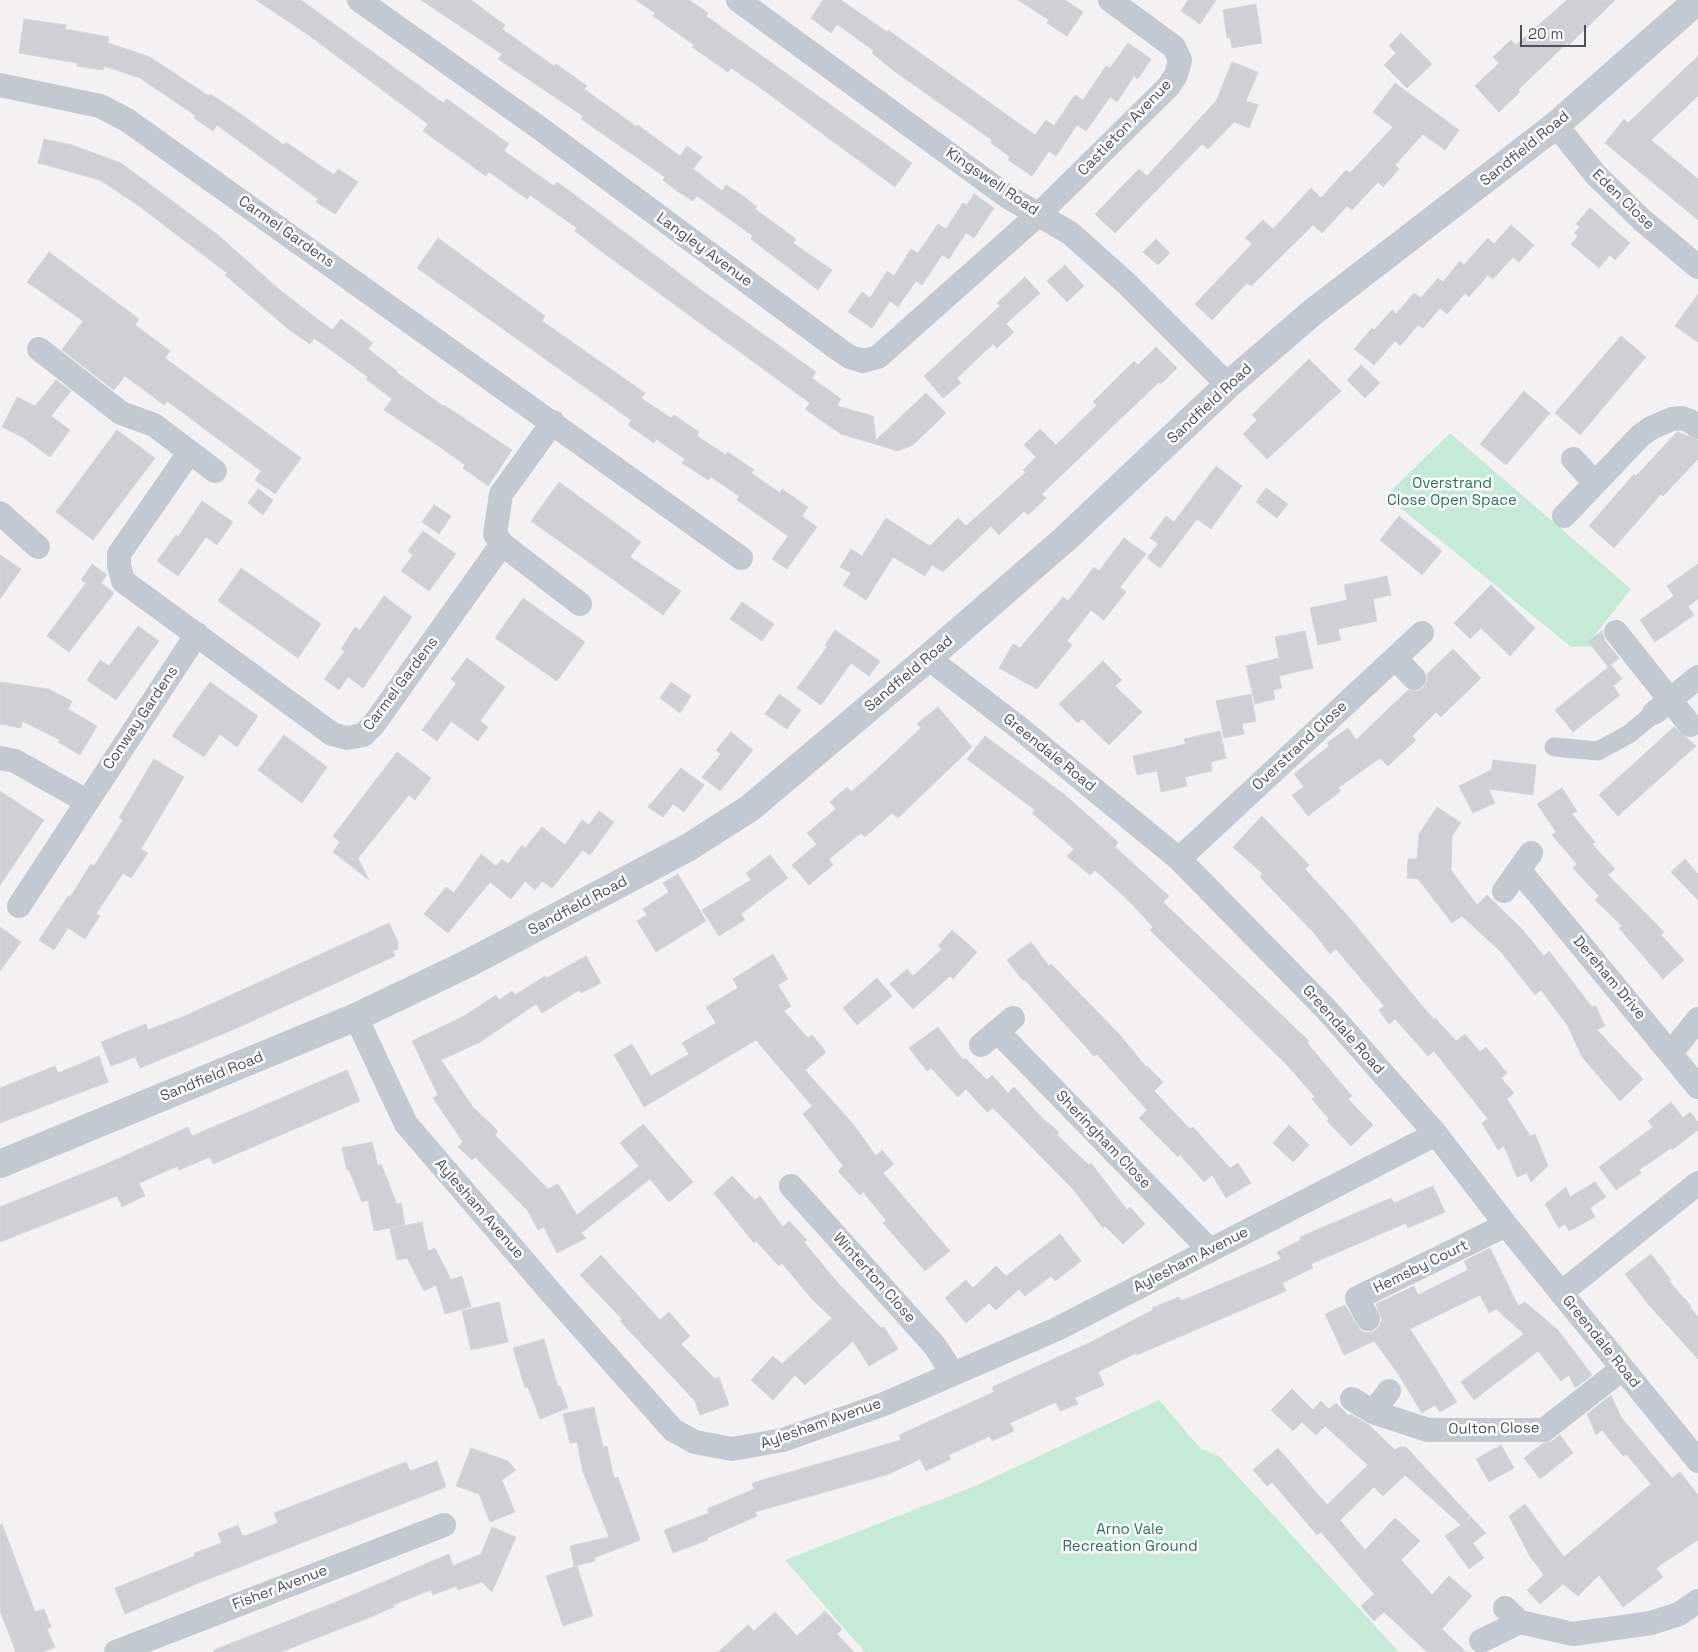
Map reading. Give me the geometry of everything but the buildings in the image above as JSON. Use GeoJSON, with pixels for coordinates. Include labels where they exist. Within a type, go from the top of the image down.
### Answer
{"type":"FeatureCollection","features":[{"type":"Feature","properties":{"kind":"street","name":"Langley Avenue"},"geometry":{"type":"LineString","coordinates":[[359,0],[541,129],[838,349],[863,361],[878,357],[1039,214]]}},
{"type":"Feature","properties":{"kind":"street","name":"Kingswell Road"},"geometry":{"type":"LineString","coordinates":[[738,0],[1008,197],[1039,214],[1091,250],[1228,385]]}},
{"type":"Feature","properties":{"kind":"street","name":"Castleton Avenue"},"geometry":{"type":"LineString","coordinates":[[1039,214],[1168,87],[1176,75],[1180,60],[1174,47],[1110,0]]}},
{"type":"Feature","properties":{"kind":"street","name":"Sandfield Road"},"geometry":{"type":"LineString","coordinates":[[0,1164],[356,1017],[467,964],[689,847],[750,808],[928,658],[1065,539],[1228,385],[1313,312],[1556,125],[1698,0]]}},
{"type":"Feature","properties":{"kind":"street","name":"Carmel Gardens"},"geometry":{"type":"LineString","coordinates":[[0,85],[100,106],[128,120],[741,558]]}},
{"type":"Feature","properties":{"kind":"street","name":"Eden Close"},"geometry":{"type":"LineString","coordinates":[[1556,125],[1596,175],[1642,220],[1698,267]]}},
{"type":"Feature","properties":{"kind":"street"},"geometry":{"type":"LineString","coordinates":[[39,349],[121,414],[154,425],[215,471]]}},
{"type":"Feature","properties":{"kind":"street"},"geometry":{"type":"LineString","coordinates":[[1564,516],[1640,436],[1660,423],[1682,418],[1690,420],[1698,426]]}},
{"type":"Feature","properties":{"kind":"street"},"geometry":{"type":"LineString","coordinates":[[552,422],[501,494],[495,534],[502,544],[580,604]]}},
{"type":"Feature","properties":{"kind":"street"},"geometry":{"type":"LineString","coordinates":[[189,453],[124,543],[119,554],[119,565],[123,581],[197,634]]}},
{"type":"Feature","properties":{"kind":"street"},"geometry":{"type":"LineString","coordinates":[[1573,459],[1595,483]]}},
{"type":"Feature","properties":{"kind":"street"},"geometry":{"type":"LineString","coordinates":[[0,513],[38,547]]}},
{"type":"Feature","properties":{"kind":"street","name":"Carmel Gardens"},"geometry":{"type":"LineString","coordinates":[[197,634],[332,734],[347,738],[363,735],[374,724],[502,544]]}},
{"type":"Feature","properties":{"kind":"street"},"geometry":{"type":"LineString","coordinates":[[1616,632],[1662,706],[1690,725]]}},
{"type":"Feature","properties":{"kind":"street","name":"Overstrand Close"},"geometry":{"type":"LineString","coordinates":[[1179,860],[1422,633]]}},
{"type":"Feature","properties":{"kind":"street","name":"Conway Gardens"},"geometry":{"type":"LineString","coordinates":[[19,906],[197,634]]}},
{"type":"Feature","properties":{"kind":"street","name":"Greendale Road"},"geometry":{"type":"LineString","coordinates":[[928,658],[1018,727],[1179,860],[1326,1009],[1436,1134],[1506,1225],[1698,1461]]}},
{"type":"Feature","properties":{"kind":"street"},"geometry":{"type":"LineString","coordinates":[[1395,658],[1414,678]]}},
{"type":"Feature","properties":{"kind":"street"},"geometry":{"type":"LineString","coordinates":[[1554,747],[1598,751],[1629,734],[1698,677]]}},
{"type":"Feature","properties":{"kind":"street"},"geometry":{"type":"LineString","coordinates":[[0,758],[16,761],[86,801]]}},
{"type":"Feature","properties":{"kind":"street","name":"Dereham Drive"},"geometry":{"type":"LineString","coordinates":[[1504,891],[1525,862],[1698,1087]]}},
{"type":"Feature","properties":{"kind":"street","name":"Aylesham Avenue"},"geometry":{"type":"LineString","coordinates":[[356,1017],[406,1124],[656,1412],[673,1430],[682,1436],[701,1444],[732,1449],[784,1440],[884,1404],[1057,1328],[1436,1134]]}},
{"type":"Feature","properties":{"kind":"street"},"geometry":{"type":"LineString","coordinates":[[1671,1053],[1698,1018]]}},
{"type":"Feature","properties":{"kind":"street","name":"Sheringham Close"},"geometry":{"type":"LineString","coordinates":[[997,1031],[1202,1242],[1208,1251]]}},
{"type":"Feature","properties":{"kind":"street"},"geometry":{"type":"LineString","coordinates":[[1561,1293],[1698,1183]]}},
{"type":"Feature","properties":{"kind":"street","name":"Winterton Close"},"geometry":{"type":"LineString","coordinates":[[793,1184],[934,1346],[953,1374]]}},
{"type":"Feature","properties":{"kind":"street","name":"Hemsby Court"},"geometry":{"type":"LineString","coordinates":[[1368,1318],[1357,1298],[1506,1225]]}},
{"type":"Feature","properties":{"kind":"street","name":"Oulton Close"},"geometry":{"type":"LineString","coordinates":[[1352,1399],[1373,1412],[1428,1430],[1544,1430],[1622,1369]]}},
{"type":"Feature","properties":{"kind":"street"},"geometry":{"type":"LineString","coordinates":[[1373,1412],[1389,1391]]}},
{"type":"Feature","properties":{"kind":"street","name":"Fisher Avenue"},"geometry":{"type":"LineString","coordinates":[[116,1652],[444,1525]]}},
{"type":"Feature","properties":{"kind":"street"},"geometry":{"type":"LineString","coordinates":[[1481,1641],[1512,1615],[1573,1634],[1651,1623],[1679,1614],[1698,1601]]}},
{"type":"Feature","properties":{"kind":"green space","name":"Overstrand Close Open Space"},"geometry":{"type":"Polygon","coordinates":[[[1450,433],[1631,589],[1594,636],[1602,646],[1571,647],[1386,496],[1450,433]]]}},
{"type":"Feature","properties":{"kind":"green space","name":"Arno Vale Recreation Ground"},"geometry":{"type":"Polygon","coordinates":[[[1159,1400],[1201,1449],[1219,1456],[1399,1652],[865,1652],[785,1560],[973,1487],[1159,1400]]]}}]}
